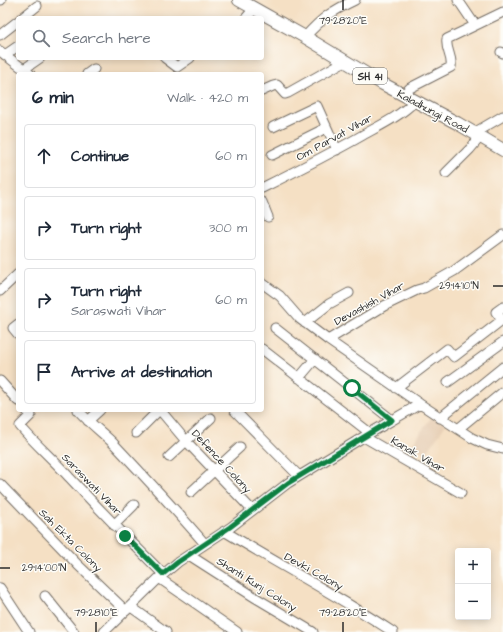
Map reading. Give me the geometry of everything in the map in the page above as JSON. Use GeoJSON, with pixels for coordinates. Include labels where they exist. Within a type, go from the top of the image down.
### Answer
{"type":"FeatureCollection","features":[{"type":"Feature","properties":{"kind":"main road","name":"Kaladhungi Road"},"geometry":{"type":"LineString","coordinates":[[239,0],[250,14]]}},
{"type":"Feature","properties":{"kind":"main road","name":"Kaladhungi Road"},"geometry":{"type":"LineString","coordinates":[[264,20],[305,37],[403,95],[503,150]]}},
{"type":"Feature","properties":{"kind":"street"},"geometry":{"type":"LineString","coordinates":[[305,37],[317,23],[332,11],[354,0]]}},
{"type":"Feature","properties":{"kind":"street"},"geometry":{"type":"LineString","coordinates":[[458,0],[475,25]]}},
{"type":"Feature","properties":{"kind":"street"},"geometry":{"type":"LineString","coordinates":[[24,16],[37,6]]}},
{"type":"Feature","properties":{"kind":"street"},"geometry":{"type":"LineString","coordinates":[[403,95],[410,88],[452,67],[452,62],[446,44],[447,40],[503,12]]}},
{"type":"Feature","properties":{"kind":"street"},"geometry":{"type":"LineString","coordinates":[[0,35],[16,23]]}},
{"type":"Feature","properties":{"kind":"street"},"geometry":{"type":"LineString","coordinates":[[16,47],[3,52],[27,72],[38,60]]}},
{"type":"Feature","properties":{"kind":"street"},"geometry":{"type":"LineString","coordinates":[[168,60],[177,67],[187,60]]}},
{"type":"Feature","properties":{"kind":"street"},"geometry":{"type":"LineString","coordinates":[[264,90],[278,85],[285,94],[288,93],[345,61]]}},
{"type":"Feature","properties":{"kind":"street","name":"Om Parvat Vihar"},"geometry":{"type":"LineString","coordinates":[[264,187],[337,150],[387,122],[415,101]]}},
{"type":"Feature","properties":{"kind":"street"},"geometry":{"type":"LineString","coordinates":[[273,127],[317,106],[337,150]]}},
{"type":"Feature","properties":{"kind":"street"},"geometry":{"type":"LineString","coordinates":[[446,173],[470,149],[477,135],[503,116]]}},
{"type":"Feature","properties":{"kind":"street"},"geometry":{"type":"LineString","coordinates":[[272,155],[326,128]]}},
{"type":"Feature","properties":{"kind":"street"},"geometry":{"type":"LineString","coordinates":[[264,207],[268,217]]}},
{"type":"Feature","properties":{"kind":"street","name":"Devashish Vihar"},"geometry":{"type":"LineString","coordinates":[[328,340],[384,306],[424,288],[454,270],[503,235]]}},
{"type":"Feature","properties":{"kind":"street"},"geometry":{"type":"LineString","coordinates":[[0,292],[16,276]]}},
{"type":"Feature","properties":{"kind":"street"},"geometry":{"type":"LineString","coordinates":[[264,284],[280,296],[305,323],[396,388],[458,429],[487,445],[503,448]]}},
{"type":"Feature","properties":{"kind":"street"},"geometry":{"type":"LineString","coordinates":[[305,323],[329,304],[349,293]]}},
{"type":"Feature","properties":{"kind":"street"},"geometry":{"type":"LineString","coordinates":[[454,357],[502,320],[496,312],[503,307]]}},
{"type":"Feature","properties":{"kind":"street"},"geometry":{"type":"LineString","coordinates":[[274,328],[392,420]]}},
{"type":"Feature","properties":{"kind":"street"},"geometry":{"type":"LineString","coordinates":[[448,382],[503,342]]}},
{"type":"Feature","properties":{"kind":"street"},"geometry":{"type":"LineString","coordinates":[[396,388],[447,349],[464,369]]}},
{"type":"Feature","properties":{"kind":"street","name":"Kanak Vihar"},"geometry":{"type":"LineString","coordinates":[[264,351],[367,435],[461,493]]}},
{"type":"Feature","properties":{"kind":"street"},"geometry":{"type":"LineString","coordinates":[[299,378],[315,359]]}},
{"type":"Feature","properties":{"kind":"street"},"geometry":{"type":"LineString","coordinates":[[440,418],[503,367]]}},
{"type":"Feature","properties":{"kind":"street"},"geometry":{"type":"LineString","coordinates":[[0,381],[16,399]]}},
{"type":"Feature","properties":{"kind":"street"},"geometry":{"type":"LineString","coordinates":[[458,429],[503,392]]}},
{"type":"Feature","properties":{"kind":"street"},"geometry":{"type":"LineString","coordinates":[[104,632],[161,576],[288,483],[420,404]]}},
{"type":"Feature","properties":{"kind":"street","name":"Saraswati Vihar"},"geometry":{"type":"LineString","coordinates":[[28,412],[31,415],[20,426],[31,440],[68,475],[161,576],[237,632]]}},
{"type":"Feature","properties":{"kind":"street"},"geometry":{"type":"LineString","coordinates":[[80,412],[112,443],[205,544]]}},
{"type":"Feature","properties":{"kind":"street"},"geometry":{"type":"LineString","coordinates":[[88,421],[98,412]]}},
{"type":"Feature","properties":{"kind":"street"},"geometry":{"type":"LineString","coordinates":[[136,433],[157,412]]}},
{"type":"Feature","properties":{"kind":"street","name":"Defence Colony"},"geometry":{"type":"LineString","coordinates":[[161,412],[186,441],[252,510]]}},
{"type":"Feature","properties":{"kind":"street"},"geometry":{"type":"LineString","coordinates":[[236,412],[299,476]]}},
{"type":"Feature","properties":{"kind":"street"},"geometry":{"type":"LineString","coordinates":[[169,457],[211,418]]}},
{"type":"Feature","properties":{"kind":"street"},"geometry":{"type":"LineString","coordinates":[[191,492],[240,448]]}},
{"type":"Feature","properties":{"kind":"street","name":"Sah Ekta Colony"},"geometry":{"type":"LineString","coordinates":[[0,484],[78,565],[128,609],[166,632]]}},
{"type":"Feature","properties":{"kind":"street"},"geometry":{"type":"LineString","coordinates":[[114,524],[134,505]]}},
{"type":"Feature","properties":{"kind":"street","name":"Devki Colony"},"geometry":{"type":"LineString","coordinates":[[224,531],[280,566],[352,606],[393,632]]}},
{"type":"Feature","properties":{"kind":"street","name":"Shanti Kunj Colony"},"geometry":{"type":"LineString","coordinates":[[189,555],[313,632]]}},
{"type":"Feature","properties":{"kind":"street"},"geometry":{"type":"LineString","coordinates":[[0,588],[28,632]]}},
{"type":"Feature","properties":{"kind":"street"},"geometry":{"type":"LineString","coordinates":[[45,596],[74,632]]}},
{"type":"Feature","properties":{"kind":"shaded area"},"geometry":{"type":"Polygon","coordinates":[[[432,416],[446,424],[426,454],[412,445],[432,416]]]}},
{"type":"Feature","properties":{"kind":"route"},"geometry":{"type":"LineString","coordinates":[[125,536],[163,574],[178,562],[230,527],[288,483],[392,420],[352,388]]}}]}
